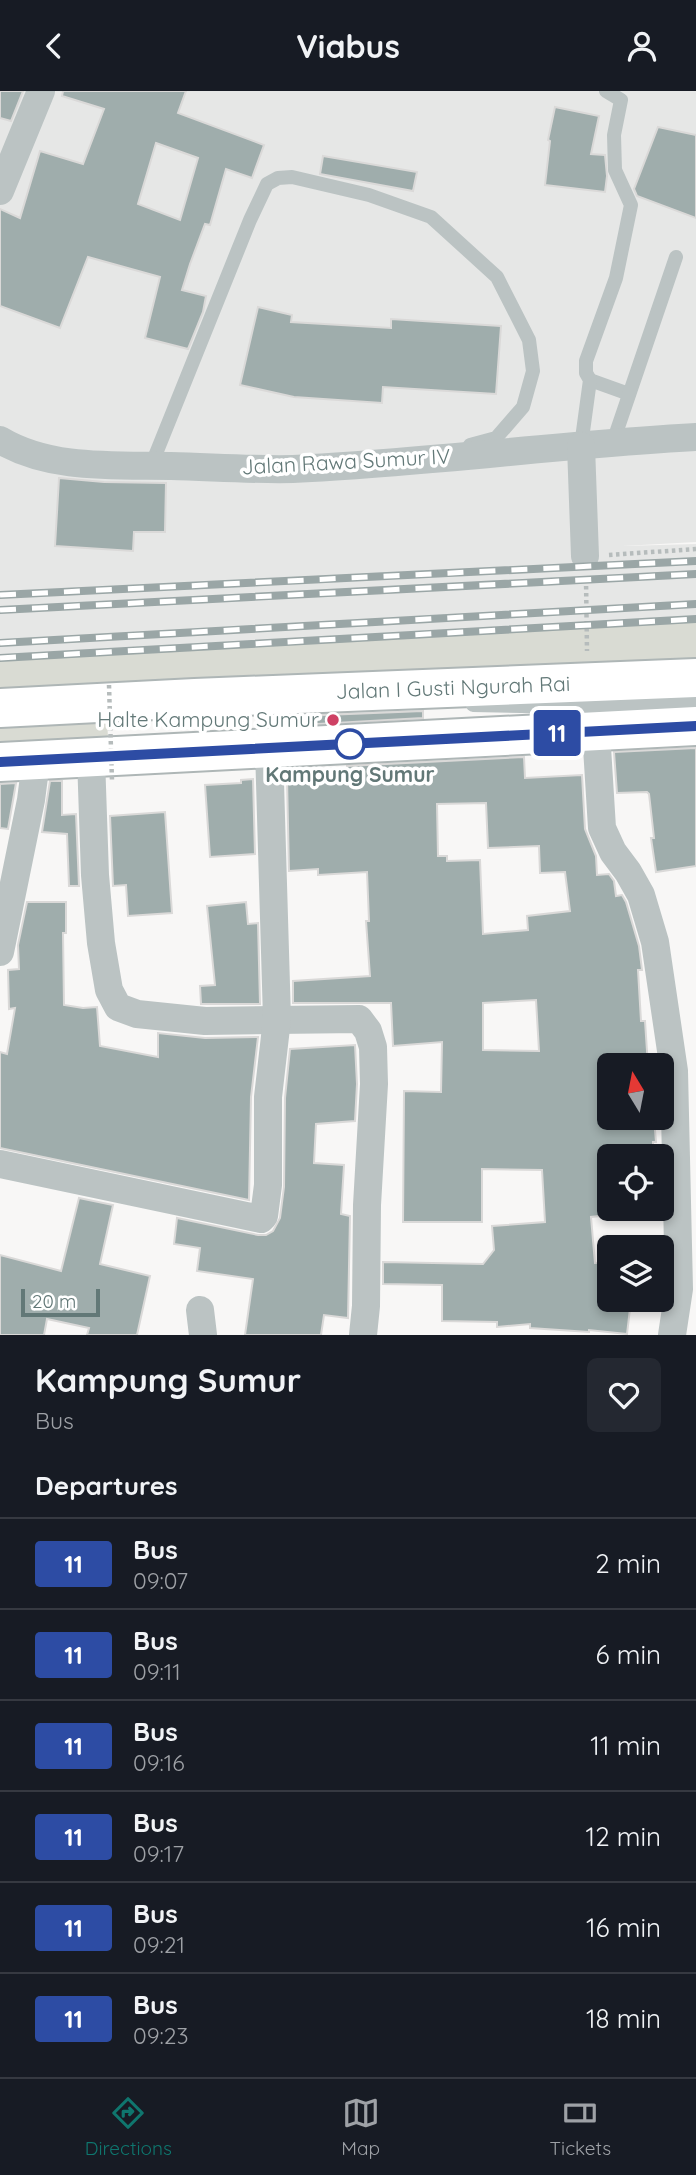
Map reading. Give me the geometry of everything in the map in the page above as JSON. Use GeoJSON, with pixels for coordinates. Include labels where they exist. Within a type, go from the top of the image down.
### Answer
{"type":"FeatureCollection","features":[{"type":"Feature","properties":{"kind":"main road","name":"Jalan I Gusti Ngurah Rai"},"geometry":{"type":"LineString","coordinates":[[0,708],[696,678]]}},
{"type":"Feature","properties":{"kind":"main road"},"geometry":{"type":"LineString","coordinates":[[18,762],[102,769],[269,749],[696,726]]}},
{"type":"Feature","properties":{"kind":"street"},"geometry":{"type":"LineString","coordinates":[[0,191],[41,91]]}},
{"type":"Feature","properties":{"kind":"street","name":"Jalan Rawa Sumur IV"},"geometry":{"type":"LineString","coordinates":[[0,440],[32,455],[54,460],[107,465],[290,469],[696,437]]}},
{"type":"Feature","properties":{"kind":"street"},"geometry":{"type":"LineString","coordinates":[[581,446],[585,556]]}},
{"type":"Feature","properties":{"kind":"street"},"geometry":{"type":"LineString","coordinates":[[597,731],[602,828],[613,852],[641,895],[655,942],[674,1071],[688,1290],[672,1335]]}},
{"type":"Feature","properties":{"kind":"street"},"geometry":{"type":"LineString","coordinates":[[0,1164],[263,1218],[268,1185],[268,1097],[277,1019],[269,749]]}},
{"type":"Feature","properties":{"kind":"street"},"geometry":{"type":"LineString","coordinates":[[0,952],[31,800],[18,762]]}},
{"type":"Feature","properties":{"kind":"street"},"geometry":{"type":"LineString","coordinates":[[102,769],[95,875],[101,943],[109,990],[118,1007],[137,1014],[205,1021],[359,1019],[368,1031],[373,1047],[374,1084],[363,1335]]}},
{"type":"Feature","properties":{"kind":"lane"},"geometry":{"type":"LineString","coordinates":[[581,446],[590,380],[585,370],[586,361],[615,278],[631,205],[615,170],[614,135],[621,100],[606,91]]}},
{"type":"Feature","properties":{"kind":"lane"},"geometry":{"type":"LineString","coordinates":[[152,466],[267,184],[278,178],[292,177],[369,195],[431,217],[498,277],[529,340],[533,371],[523,407],[496,438],[405,462]]}},
{"type":"Feature","properties":{"kind":"lane"},"geometry":{"type":"LineString","coordinates":[[613,442],[676,257]]}},
{"type":"Feature","properties":{"kind":"lane"},"geometry":{"type":"LineString","coordinates":[[590,380],[629,394]]}},
{"type":"Feature","properties":{"kind":"lane"},"geometry":{"type":"LineString","coordinates":[[464,704],[573,707],[696,701]]}},
{"type":"Feature","properties":{"kind":"lane"},"geometry":{"type":"LineString","coordinates":[[133,716],[212,710],[439,703]]}},
{"type":"Feature","properties":{"kind":"path"},"geometry":{"type":"LineString","coordinates":[[589,683],[585,556],[696,549]]}},
{"type":"Feature","properties":{"kind":"path"},"geometry":{"type":"LineString","coordinates":[[102,769],[109,685]]}},
{"type":"Feature","properties":{"kind":"shaded area"},"geometry":{"type":"Polygon","coordinates":[[[0,91],[696,91],[696,542],[623,546],[696,544],[696,619],[0,658],[0,91]]]}},
{"type":"Feature","properties":{"kind":"shaded area"},"geometry":{"type":"Polygon","coordinates":[[[696,619],[696,678],[0,709],[0,658],[696,619]]]}},
{"type":"Feature","properties":{"kind":"shaded area"},"geometry":{"type":"Polygon","coordinates":[[[107,718],[109,757],[0,762],[0,724],[107,718]]]}},
{"type":"Feature","properties":{"kind":"building"},"geometry":{"type":"Polygon","coordinates":[[[0,91],[23,91],[11,121],[0,118],[0,91]]]}},
{"type":"Feature","properties":{"kind":"building"},"geometry":{"type":"Polygon","coordinates":[[[63,91],[186,91],[178,113],[264,145],[252,178],[226,169],[210,225],[205,224],[190,264],[182,290],[206,296],[203,312],[188,349],[145,338],[160,277],[88,257],[60,328],[0,306],[0,209],[20,218],[40,151],[83,164],[104,109],[62,96],[63,91]],[[156,143],[138,204],[180,220],[198,158],[156,143]]]}},
{"type":"Feature","properties":{"kind":"building"},"geometry":{"type":"Polygon","coordinates":[[[555,107],[599,116],[591,154],[605,155],[605,192],[545,185],[548,140],[555,107]]]}},
{"type":"Feature","properties":{"kind":"building"},"geometry":{"type":"Polygon","coordinates":[[[658,127],[696,135],[696,218],[637,196],[634,189],[658,127]]]}},
{"type":"Feature","properties":{"kind":"building"},"geometry":{"type":"Polygon","coordinates":[[[323,156],[417,172],[413,191],[320,174],[323,156]]]}},
{"type":"Feature","properties":{"kind":"building"},"geometry":{"type":"Polygon","coordinates":[[[258,307],[292,315],[291,322],[391,328],[391,319],[501,326],[496,394],[383,387],[382,403],[294,397],[240,385],[258,307]]]}},
{"type":"Feature","properties":{"kind":"building"},"geometry":{"type":"Polygon","coordinates":[[[59,478],[166,483],[165,532],[134,532],[133,551],[55,546],[59,478]]]}},
{"type":"Feature","properties":{"kind":"building"},"geometry":{"type":"Polygon","coordinates":[[[423,711],[423,718],[300,725],[300,716],[423,711]]]}},
{"type":"Feature","properties":{"kind":"building"},"geometry":{"type":"Polygon","coordinates":[[[696,748],[696,866],[656,872],[649,794],[617,793],[614,752],[696,748]]]}},
{"type":"Feature","properties":{"kind":"building"},"geometry":{"type":"Polygon","coordinates":[[[524,757],[525,778],[582,775],[585,829],[596,856],[597,875],[609,874],[614,881],[616,896],[622,895],[626,902],[639,946],[642,970],[638,970],[641,1021],[645,1021],[647,1053],[597,1053],[597,1131],[655,1131],[656,1142],[597,1144],[597,1216],[591,1217],[597,1263],[597,1312],[630,1312],[627,1334],[530,1328],[530,1324],[497,1327],[497,1322],[442,1321],[442,1285],[383,1284],[383,1262],[483,1264],[494,1250],[492,1226],[545,1222],[542,1170],[482,1169],[482,1222],[403,1222],[404,1091],[441,1092],[442,1042],[393,1046],[391,1003],[293,1003],[293,981],[370,976],[366,921],[369,921],[367,872],[318,875],[318,869],[289,871],[287,778],[347,777],[347,766],[524,757]],[[486,803],[437,804],[438,856],[447,856],[447,861],[480,860],[483,934],[528,930],[527,916],[570,911],[565,872],[540,873],[539,846],[488,848],[486,803]],[[536,1000],[483,1003],[483,1050],[539,1051],[536,1000]]]}},
{"type":"Feature","properties":{"kind":"building"},"geometry":{"type":"Polygon","coordinates":[[[253,779],[255,854],[210,857],[205,785],[241,783],[241,780],[253,779]]]}},
{"type":"Feature","properties":{"kind":"building"},"geometry":{"type":"Polygon","coordinates":[[[50,781],[62,781],[62,815],[76,814],[79,886],[69,886],[67,834],[42,832],[50,781]]]}},
{"type":"Feature","properties":{"kind":"building"},"geometry":{"type":"Polygon","coordinates":[[[16,783],[8,829],[0,828],[0,784],[16,783]]]}},
{"type":"Feature","properties":{"kind":"building"},"geometry":{"type":"Polygon","coordinates":[[[165,812],[172,913],[128,916],[126,885],[113,886],[110,816],[165,812]]]}},
{"type":"Feature","properties":{"kind":"building"},"geometry":{"type":"Polygon","coordinates":[[[27,902],[66,902],[66,933],[63,933],[64,1005],[97,1007],[100,1046],[158,1057],[158,1033],[205,1038],[258,1037],[251,1097],[249,1200],[0,1148],[0,1052],[7,1054],[15,1008],[9,1009],[8,970],[19,969],[18,945],[27,902]]]}},
{"type":"Feature","properties":{"kind":"building"},"geometry":{"type":"Polygon","coordinates":[[[246,902],[248,924],[258,923],[260,1004],[201,1004],[200,986],[215,985],[207,906],[246,902]]]}},
{"type":"Feature","properties":{"kind":"building"},"geometry":{"type":"Polygon","coordinates":[[[355,1045],[355,1121],[316,1124],[314,1163],[344,1165],[341,1214],[350,1216],[348,1318],[324,1315],[321,1335],[245,1335],[253,1279],[197,1271],[200,1248],[174,1244],[177,1218],[258,1235],[273,1231],[280,1218],[284,1187],[285,1098],[290,1049],[355,1045]]]}},
{"type":"Feature","properties":{"kind":"building"},"geometry":{"type":"Polygon","coordinates":[[[79,1198],[113,1205],[100,1264],[150,1276],[137,1335],[87,1335],[89,1328],[47,1319],[44,1335],[0,1335],[0,1255],[61,1271],[79,1198]]]}},
{"type":"Feature","properties":{"kind":"railway"},"geometry":{"type":"LineString","coordinates":[[0,595],[696,561]]}},
{"type":"Feature","properties":{"kind":"railway"},"geometry":{"type":"LineString","coordinates":[[0,610],[696,574]]}},
{"type":"Feature","properties":{"kind":"railway"},"geometry":{"type":"LineString","coordinates":[[0,643],[696,604]]}},
{"type":"Feature","properties":{"kind":"railway"},"geometry":{"type":"LineString","coordinates":[[0,658],[696,619]]}},
{"type":"Feature","properties":{"kind":"bus line","name":"11"},"geometry":{"type":"LineString","coordinates":[[0,762],[696,726]]}},
{"type":"Feature","properties":{"kind":"place","name":"Halte Kampung Sumur"},"geometry":{"type":"Point","coordinates":[333,720]}},
{"type":"Feature","properties":{"kind":"place","name":"Kampung Sumur"},"geometry":{"type":"Point","coordinates":[350,744]}}]}
